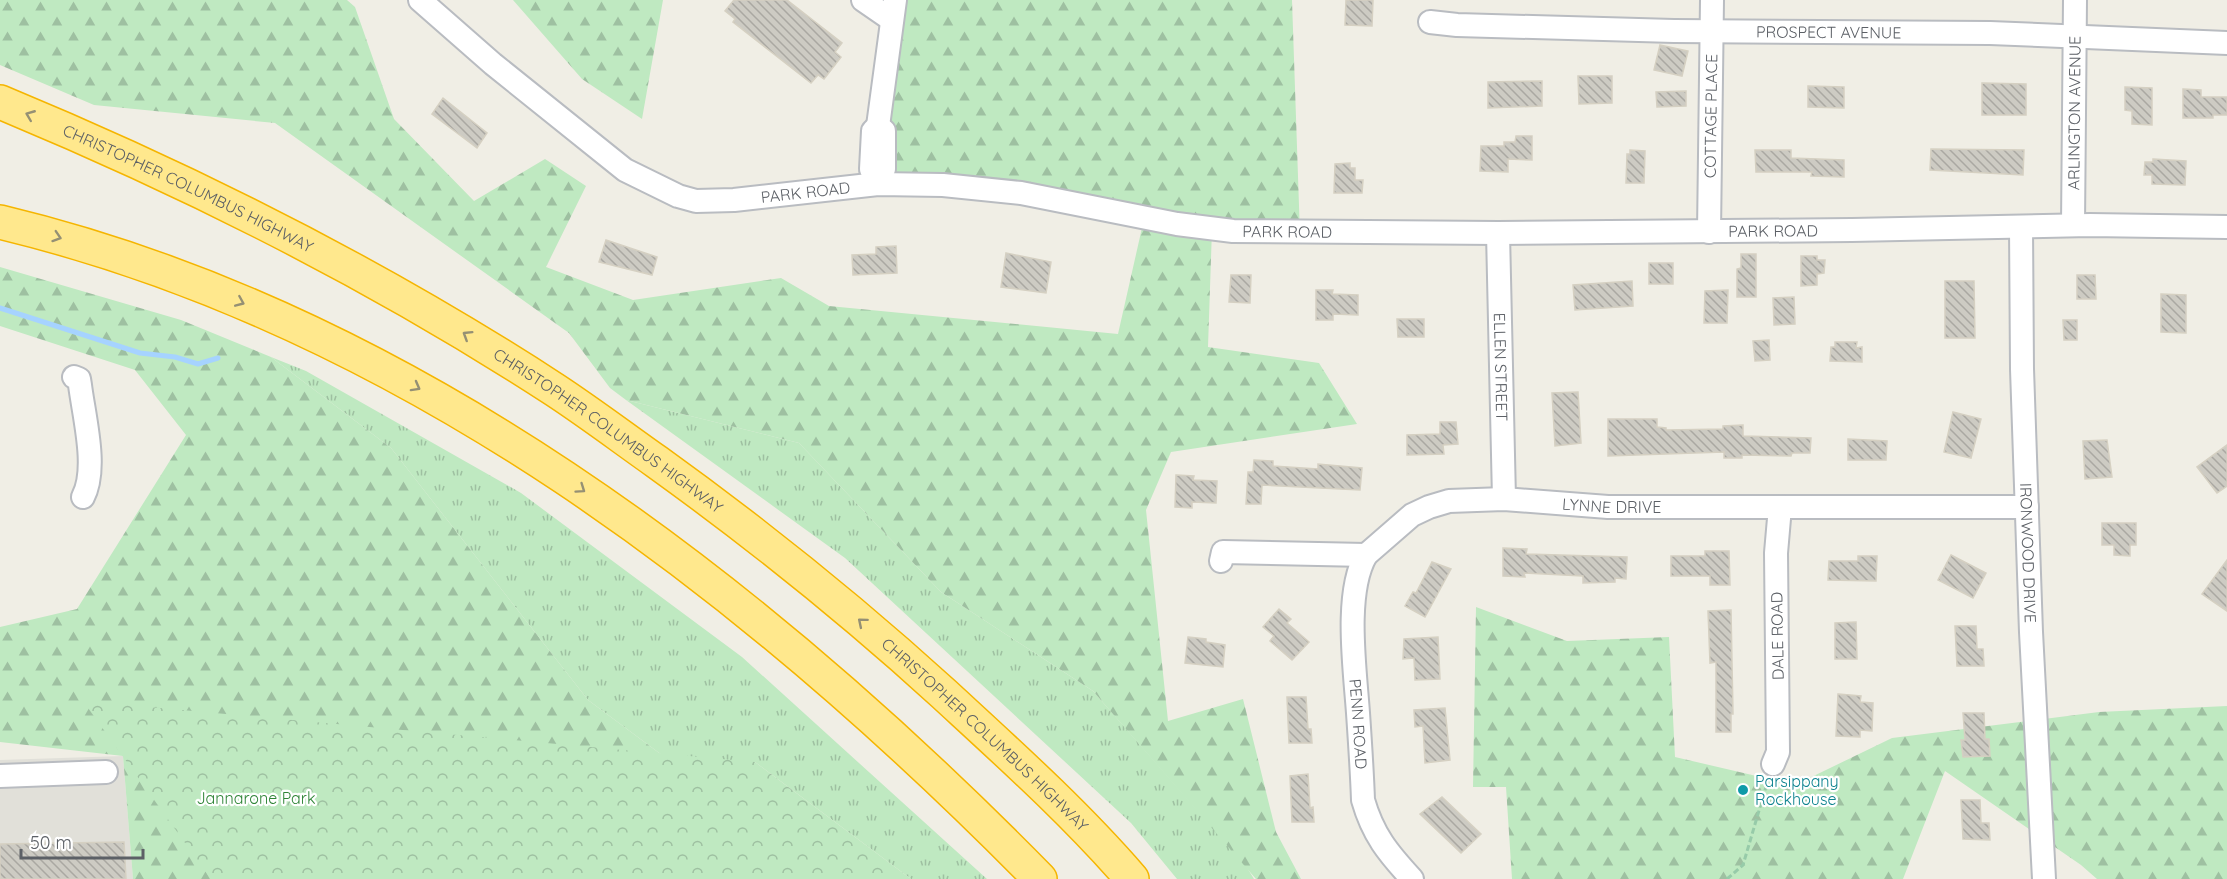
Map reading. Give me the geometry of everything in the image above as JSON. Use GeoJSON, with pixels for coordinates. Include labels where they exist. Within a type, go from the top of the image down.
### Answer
{"type":"FeatureCollection","features":[{"type":"Feature","properties":{"kind":"highway","name":"CHRISTOPHER COLUMBUS HIGHWAY"},"geometry":{"type":"LineString","coordinates":[[0,102],[91,140],[275,227],[424,310],[556,391],[728,513],[905,658],[998,744],[1132,879]]}},
{"type":"Feature","properties":{"kind":"highway"},"geometry":{"type":"LineString","coordinates":[[0,222],[44,232],[161,270],[240,302],[321,337],[381,368],[511,442],[625,520],[779,638],[924,765],[1040,879]]}},
{"type":"Feature","properties":{"kind":"street","name":"PARK ROAD"},"geometry":{"type":"LineString","coordinates":[[420,0],[493,64],[616,164],[652,185],[696,201],[734,200],[878,179],[1021,193],[1177,224],[1233,231],[1498,233],[1709,232],[2073,225],[2227,227]]}},
{"type":"Feature","properties":{"kind":"street"},"geometry":{"type":"LineString","coordinates":[[863,0],[893,10],[878,126],[884,131],[884,169],[878,179]]}},
{"type":"Feature","properties":{"kind":"street","name":"COTTAGE PLACE"},"geometry":{"type":"LineString","coordinates":[[1709,232],[1712,0]]}},
{"type":"Feature","properties":{"kind":"street","name":"ARLINGTON AVENUE"},"geometry":{"type":"LineString","coordinates":[[2073,225],[2075,0]]}},
{"type":"Feature","properties":{"kind":"street","name":"PROSPECT AVENUE"},"geometry":{"type":"LineString","coordinates":[[1430,22],[1457,25],[1711,31],[2074,35],[2227,43]]}},
{"type":"Feature","properties":{"kind":"street","name":"IRONWOOD DRIVE"},"geometry":{"type":"LineString","coordinates":[[2021,227],[2026,507],[2044,879]]}},
{"type":"Feature","properties":{"kind":"street","name":"ELLEN STREET"},"geometry":{"type":"LineString","coordinates":[[1498,233],[1504,499]]}},
{"type":"Feature","properties":{"kind":"street"},"geometry":{"type":"LineString","coordinates":[[74,377],[79,379],[90,465],[88,488],[83,497]]}},
{"type":"Feature","properties":{"kind":"street","name":"LYNNE DRIVE"},"geometry":{"type":"LineString","coordinates":[[1366,555],[1412,515],[1449,501],[1504,499],[1608,507],[2026,507]]}},
{"type":"Feature","properties":{"kind":"street","name":"DALE ROAD"},"geometry":{"type":"LineString","coordinates":[[1773,764],[1778,752],[1776,553],[1780,507]]}},
{"type":"Feature","properties":{"kind":"street"},"geometry":{"type":"LineString","coordinates":[[1221,561],[1224,552],[1366,555]]}},
{"type":"Feature","properties":{"kind":"street","name":"PENN ROAD"},"geometry":{"type":"LineString","coordinates":[[1366,555],[1359,566],[1353,637],[1363,800],[1369,822],[1377,838],[1412,879]]}},
{"type":"Feature","properties":{"kind":"street"},"geometry":{"type":"LineString","coordinates":[[0,776],[106,772]]}},
{"type":"Feature","properties":{"kind":"path"},"geometry":{"type":"LineString","coordinates":[[1727,879],[1743,865],[1773,764]]}},
{"type":"Feature","properties":{"kind":"shaded area"},"geometry":{"type":"Polygon","coordinates":[[[123,756],[133,879],[0,879],[0,760],[123,756]]]}},
{"type":"Feature","properties":{"kind":"green space"},"geometry":{"type":"Polygon","coordinates":[[[0,0],[347,0],[355,7],[394,119],[474,201],[545,159],[586,186],[546,267],[633,300],[781,278],[829,306],[1118,334],[1144,219],[873,183],[893,0],[1292,0],[1300,235],[1212,229],[1208,347],[1319,363],[1357,424],[1171,452],[1146,510],[1168,721],[1243,699],[1276,832],[1301,879],[1256,879],[1093,691],[941,592],[799,443],[626,400],[610,388],[569,333],[275,123],[94,105],[0,65],[0,0]]]}},
{"type":"Feature","properties":{"kind":"green space"},"geometry":{"type":"Polygon","coordinates":[[[513,0],[663,0],[642,119],[582,79],[513,0]]]}},
{"type":"Feature","properties":{"kind":"green space"},"geometry":{"type":"Polygon","coordinates":[[[0,267],[181,320],[271,357],[391,448],[588,700],[674,764],[911,879],[133,879],[123,756],[0,742],[0,627],[77,609],[186,435],[135,370],[0,326],[0,267]]]}},
{"type":"Feature","properties":{"kind":"green space"},"geometry":{"type":"Polygon","coordinates":[[[271,357],[306,371],[521,493],[742,657],[987,879],[911,879],[755,762],[674,764],[588,700],[391,448],[271,357]]]}},
{"type":"Feature","properties":{"kind":"green space"},"geometry":{"type":"Polygon","coordinates":[[[626,400],[799,443],[941,592],[1093,691],[1246,866],[1254,879],[1177,879],[1131,823],[845,558],[626,400]]]}},
{"type":"Feature","properties":{"kind":"green space"},"geometry":{"type":"Polygon","coordinates":[[[1476,607],[1567,641],[1669,637],[1675,757],[1795,785],[1892,738],[2099,712],[2227,706],[2227,879],[2097,879],[2081,865],[1945,771],[1903,879],[1512,879],[1506,787],[1473,787],[1476,607]]]}},
{"type":"Feature","properties":{"kind":"green space","name":"Jannarone Park"},"geometry":{"type":"Polygon","coordinates":[[[83,701],[755,762],[911,879],[211,879],[83,701]]]}},
{"type":"Feature","properties":{"kind":"building"},"geometry":{"type":"Polygon","coordinates":[[[734,0],[787,0],[842,43],[835,52],[841,57],[824,79],[818,75],[811,83],[733,22],[735,19],[725,11],[734,0]]]}},
{"type":"Feature","properties":{"kind":"building"},"geometry":{"type":"Polygon","coordinates":[[[1346,0],[1373,0],[1372,26],[1345,25],[1346,0]]]}},
{"type":"Feature","properties":{"kind":"building"},"geometry":{"type":"Polygon","coordinates":[[[1660,45],[1688,51],[1682,76],[1654,70],[1660,45]]]}},
{"type":"Feature","properties":{"kind":"building"},"geometry":{"type":"Polygon","coordinates":[[[1578,76],[1612,76],[1612,103],[1579,104],[1578,76]]]}},
{"type":"Feature","properties":{"kind":"building"},"geometry":{"type":"Polygon","coordinates":[[[1542,81],[1542,106],[1488,108],[1488,82],[1542,81]]]}},
{"type":"Feature","properties":{"kind":"building"},"geometry":{"type":"Polygon","coordinates":[[[1982,83],[2026,84],[2026,115],[1982,115],[1982,83]]]}},
{"type":"Feature","properties":{"kind":"building"},"geometry":{"type":"Polygon","coordinates":[[[1808,86],[1844,87],[1844,108],[1808,107],[1808,86]]]}},
{"type":"Feature","properties":{"kind":"building"},"geometry":{"type":"Polygon","coordinates":[[[2125,87],[2152,88],[2152,125],[2132,124],[2132,111],[2125,110],[2125,87]]]}},
{"type":"Feature","properties":{"kind":"building"},"geometry":{"type":"Polygon","coordinates":[[[2183,89],[2201,90],[2201,97],[2227,97],[2227,115],[2213,115],[2213,118],[2183,118],[2183,89]]]}},
{"type":"Feature","properties":{"kind":"building"},"geometry":{"type":"Polygon","coordinates":[[[1686,91],[1686,106],[1657,107],[1656,92],[1686,91]]]}},
{"type":"Feature","properties":{"kind":"building"},"geometry":{"type":"Polygon","coordinates":[[[443,98],[487,133],[477,148],[432,114],[443,98]]]}},
{"type":"Feature","properties":{"kind":"building"},"geometry":{"type":"Polygon","coordinates":[[[1516,136],[1532,136],[1532,160],[1508,159],[1508,172],[1480,171],[1481,146],[1504,146],[1504,142],[1515,142],[1516,136]]]}},
{"type":"Feature","properties":{"kind":"building"},"geometry":{"type":"Polygon","coordinates":[[[1931,149],[2024,150],[2023,175],[1930,170],[1931,149]]]}},
{"type":"Feature","properties":{"kind":"building"},"geometry":{"type":"Polygon","coordinates":[[[1630,150],[1645,151],[1644,183],[1626,183],[1627,154],[1630,154],[1630,150]]]}},
{"type":"Feature","properties":{"kind":"building"},"geometry":{"type":"Polygon","coordinates":[[[1755,150],[1791,150],[1791,158],[1844,160],[1844,177],[1811,176],[1812,172],[1756,172],[1755,150]]]}},
{"type":"Feature","properties":{"kind":"building"},"geometry":{"type":"Polygon","coordinates":[[[2153,159],[2186,161],[2185,185],[2152,184],[2152,175],[2144,175],[2145,162],[2153,162],[2153,159]]]}},
{"type":"Feature","properties":{"kind":"building"},"geometry":{"type":"Polygon","coordinates":[[[1350,163],[1350,168],[1355,168],[1355,180],[1363,180],[1362,193],[1334,193],[1335,164],[1350,163]]]}},
{"type":"Feature","properties":{"kind":"building"},"geometry":{"type":"Polygon","coordinates":[[[606,240],[657,257],[652,275],[599,262],[606,240]]]}},
{"type":"Feature","properties":{"kind":"building"},"geometry":{"type":"Polygon","coordinates":[[[896,246],[897,273],[853,275],[852,255],[876,254],[876,247],[896,246]]]}},
{"type":"Feature","properties":{"kind":"building"},"geometry":{"type":"Polygon","coordinates":[[[1006,253],[1051,262],[1046,293],[1001,287],[1006,253]]]}},
{"type":"Feature","properties":{"kind":"building"},"geometry":{"type":"Polygon","coordinates":[[[1741,254],[1756,254],[1756,297],[1737,297],[1737,269],[1741,268],[1741,254]]]}},
{"type":"Feature","properties":{"kind":"building"},"geometry":{"type":"Polygon","coordinates":[[[1801,256],[1817,256],[1817,260],[1825,260],[1824,273],[1817,274],[1817,285],[1801,286],[1801,256]]]}},
{"type":"Feature","properties":{"kind":"building"},"geometry":{"type":"Polygon","coordinates":[[[1649,263],[1673,263],[1673,284],[1649,284],[1649,263]]]}},
{"type":"Feature","properties":{"kind":"building"},"geometry":{"type":"Polygon","coordinates":[[[1231,275],[1251,275],[1250,303],[1229,302],[1231,275]]]}},
{"type":"Feature","properties":{"kind":"building"},"geometry":{"type":"Polygon","coordinates":[[[2077,275],[2095,275],[2096,299],[2077,299],[2077,275]]]}},
{"type":"Feature","properties":{"kind":"building"},"geometry":{"type":"Polygon","coordinates":[[[1632,281],[1633,306],[1575,310],[1573,285],[1632,281]]]}},
{"type":"Feature","properties":{"kind":"building"},"geometry":{"type":"Polygon","coordinates":[[[1945,281],[1974,281],[1975,338],[1945,338],[1945,281]]]}},
{"type":"Feature","properties":{"kind":"building"},"geometry":{"type":"Polygon","coordinates":[[[1316,290],[1333,290],[1332,294],[1358,295],[1358,315],[1333,314],[1333,320],[1316,320],[1316,290]]]}},
{"type":"Feature","properties":{"kind":"building"},"geometry":{"type":"Polygon","coordinates":[[[1728,290],[1727,323],[1704,323],[1705,291],[1728,290]]]}},
{"type":"Feature","properties":{"kind":"building"},"geometry":{"type":"Polygon","coordinates":[[[2161,294],[2186,295],[2186,333],[2161,332],[2161,294]]]}},
{"type":"Feature","properties":{"kind":"building"},"geometry":{"type":"Polygon","coordinates":[[[1794,297],[1795,324],[1774,325],[1773,298],[1794,297]]]}},
{"type":"Feature","properties":{"kind":"building"},"geometry":{"type":"Polygon","coordinates":[[[1397,319],[1424,319],[1424,337],[1398,337],[1397,319]]]}},
{"type":"Feature","properties":{"kind":"building"},"geometry":{"type":"Polygon","coordinates":[[[2063,320],[2077,320],[2077,340],[2064,340],[2063,320]]]}},
{"type":"Feature","properties":{"kind":"building"},"geometry":{"type":"Polygon","coordinates":[[[1769,340],[1770,360],[1755,361],[1753,341],[1769,340]]]}},
{"type":"Feature","properties":{"kind":"building"},"geometry":{"type":"Polygon","coordinates":[[[1835,342],[1857,342],[1856,348],[1862,347],[1862,362],[1830,361],[1831,347],[1835,347],[1835,342]]]}},
{"type":"Feature","properties":{"kind":"building"},"geometry":{"type":"Polygon","coordinates":[[[1578,392],[1581,443],[1555,446],[1552,393],[1578,392]]]}},
{"type":"Feature","properties":{"kind":"building"},"geometry":{"type":"Polygon","coordinates":[[[1953,412],[1981,419],[1971,458],[1944,452],[1953,412]]]}},
{"type":"Feature","properties":{"kind":"building"},"geometry":{"type":"Polygon","coordinates":[[[1608,419],[1657,419],[1657,427],[1666,428],[1666,430],[1723,429],[1723,426],[1743,425],[1743,436],[1811,438],[1810,453],[1792,453],[1791,456],[1742,455],[1742,458],[1724,458],[1724,452],[1608,456],[1608,419]]]}},
{"type":"Feature","properties":{"kind":"building"},"geometry":{"type":"Polygon","coordinates":[[[1440,422],[1456,422],[1458,444],[1443,445],[1444,454],[1407,455],[1407,435],[1440,434],[1440,422]]]}},
{"type":"Feature","properties":{"kind":"building"},"geometry":{"type":"Polygon","coordinates":[[[1848,439],[1887,441],[1886,460],[1848,460],[1848,439]]]}},
{"type":"Feature","properties":{"kind":"building"},"geometry":{"type":"Polygon","coordinates":[[[2107,440],[2112,477],[2085,479],[2083,441],[2107,440]]]}},
{"type":"Feature","properties":{"kind":"building"},"geometry":{"type":"Polygon","coordinates":[[[2227,445],[2227,486],[2217,493],[2197,467],[2227,445]]]}},
{"type":"Feature","properties":{"kind":"building"},"geometry":{"type":"Polygon","coordinates":[[[1254,460],[1273,461],[1273,466],[1318,469],[1318,464],[1362,468],[1360,490],[1262,485],[1261,504],[1246,504],[1248,472],[1253,472],[1254,460]]]}},
{"type":"Feature","properties":{"kind":"building"},"geometry":{"type":"Polygon","coordinates":[[[1176,475],[1194,476],[1193,480],[1217,481],[1216,503],[1192,502],[1192,508],[1175,507],[1176,475]]]}},
{"type":"Feature","properties":{"kind":"building"},"geometry":{"type":"Polygon","coordinates":[[[2102,523],[2136,523],[2136,545],[2130,545],[2130,556],[2114,555],[2114,545],[2102,545],[2102,523]]]}},
{"type":"Feature","properties":{"kind":"building"},"geometry":{"type":"Polygon","coordinates":[[[1503,548],[1527,549],[1526,554],[1627,557],[1626,579],[1615,578],[1615,582],[1583,583],[1583,576],[1524,573],[1525,577],[1503,576],[1503,548]]]}},
{"type":"Feature","properties":{"kind":"building"},"geometry":{"type":"Polygon","coordinates":[[[1705,551],[1729,551],[1730,585],[1710,585],[1710,576],[1671,576],[1671,556],[1705,556],[1705,551]]]}},
{"type":"Feature","properties":{"kind":"building"},"geometry":{"type":"Polygon","coordinates":[[[1951,555],[1986,573],[1973,598],[1938,580],[1951,555]]]}},
{"type":"Feature","properties":{"kind":"building"},"geometry":{"type":"Polygon","coordinates":[[[1858,556],[1877,556],[1876,581],[1828,580],[1829,561],[1858,561],[1858,556]]]}},
{"type":"Feature","properties":{"kind":"building"},"geometry":{"type":"Polygon","coordinates":[[[2227,560],[2227,611],[2202,594],[2227,560]]]}},
{"type":"Feature","properties":{"kind":"building"},"geometry":{"type":"Polygon","coordinates":[[[1432,562],[1451,569],[1425,617],[1405,606],[1413,592],[1416,593],[1432,562]]]}},
{"type":"Feature","properties":{"kind":"building"},"geometry":{"type":"Polygon","coordinates":[[[1279,609],[1291,619],[1287,623],[1309,642],[1292,660],[1270,641],[1274,636],[1263,627],[1279,609]]]}},
{"type":"Feature","properties":{"kind":"building"},"geometry":{"type":"Polygon","coordinates":[[[1731,610],[1733,714],[1731,714],[1731,732],[1716,732],[1716,662],[1710,663],[1708,611],[1731,610]]]}},
{"type":"Feature","properties":{"kind":"building"},"geometry":{"type":"Polygon","coordinates":[[[1856,622],[1857,659],[1835,659],[1835,623],[1856,622]]]}},
{"type":"Feature","properties":{"kind":"building"},"geometry":{"type":"Polygon","coordinates":[[[1955,626],[1976,626],[1977,649],[1983,649],[1984,666],[1957,666],[1955,626]]]}},
{"type":"Feature","properties":{"kind":"building"},"geometry":{"type":"Polygon","coordinates":[[[1188,637],[1206,639],[1206,642],[1225,645],[1223,667],[1185,663],[1188,637]]]}},
{"type":"Feature","properties":{"kind":"building"},"geometry":{"type":"Polygon","coordinates":[[[1438,637],[1440,679],[1415,680],[1414,658],[1403,659],[1404,639],[1438,637]]]}},
{"type":"Feature","properties":{"kind":"building"},"geometry":{"type":"Polygon","coordinates":[[[1838,694],[1861,696],[1860,702],[1873,703],[1872,731],[1860,730],[1860,737],[1836,736],[1838,694]]]}},
{"type":"Feature","properties":{"kind":"building"},"geometry":{"type":"Polygon","coordinates":[[[1287,697],[1306,697],[1308,729],[1311,729],[1312,743],[1289,743],[1287,697]]]}},
{"type":"Feature","properties":{"kind":"building"},"geometry":{"type":"Polygon","coordinates":[[[1445,708],[1450,760],[1425,763],[1423,726],[1415,727],[1414,710],[1445,708]]]}},
{"type":"Feature","properties":{"kind":"building"},"geometry":{"type":"Polygon","coordinates":[[[1963,713],[1984,713],[1985,739],[1989,739],[1990,756],[1963,757],[1961,740],[1965,740],[1963,713]]]}},
{"type":"Feature","properties":{"kind":"building"},"geometry":{"type":"Polygon","coordinates":[[[1308,774],[1310,808],[1313,807],[1314,822],[1292,822],[1290,776],[1308,774]]]}},
{"type":"Feature","properties":{"kind":"building"},"geometry":{"type":"Polygon","coordinates":[[[1442,797],[1481,834],[1461,853],[1420,814],[1442,797]]]}},
{"type":"Feature","properties":{"kind":"building"},"geometry":{"type":"Polygon","coordinates":[[[1961,800],[1980,800],[1981,823],[1989,823],[1990,840],[1963,839],[1961,800]]]}},
{"type":"Feature","properties":{"kind":"building"},"geometry":{"type":"Polygon","coordinates":[[[124,842],[126,879],[0,879],[0,844],[124,842]]]}},
{"type":"Feature","properties":{"kind":"waterway"},"geometry":{"type":"LineString","coordinates":[[0,308],[140,353],[175,357],[198,364],[218,358]]}},
{"type":"Feature","properties":{"kind":"place","name":"Parsippany Rockhouse"},"geometry":{"type":"Point","coordinates":[1743,790]}}]}
